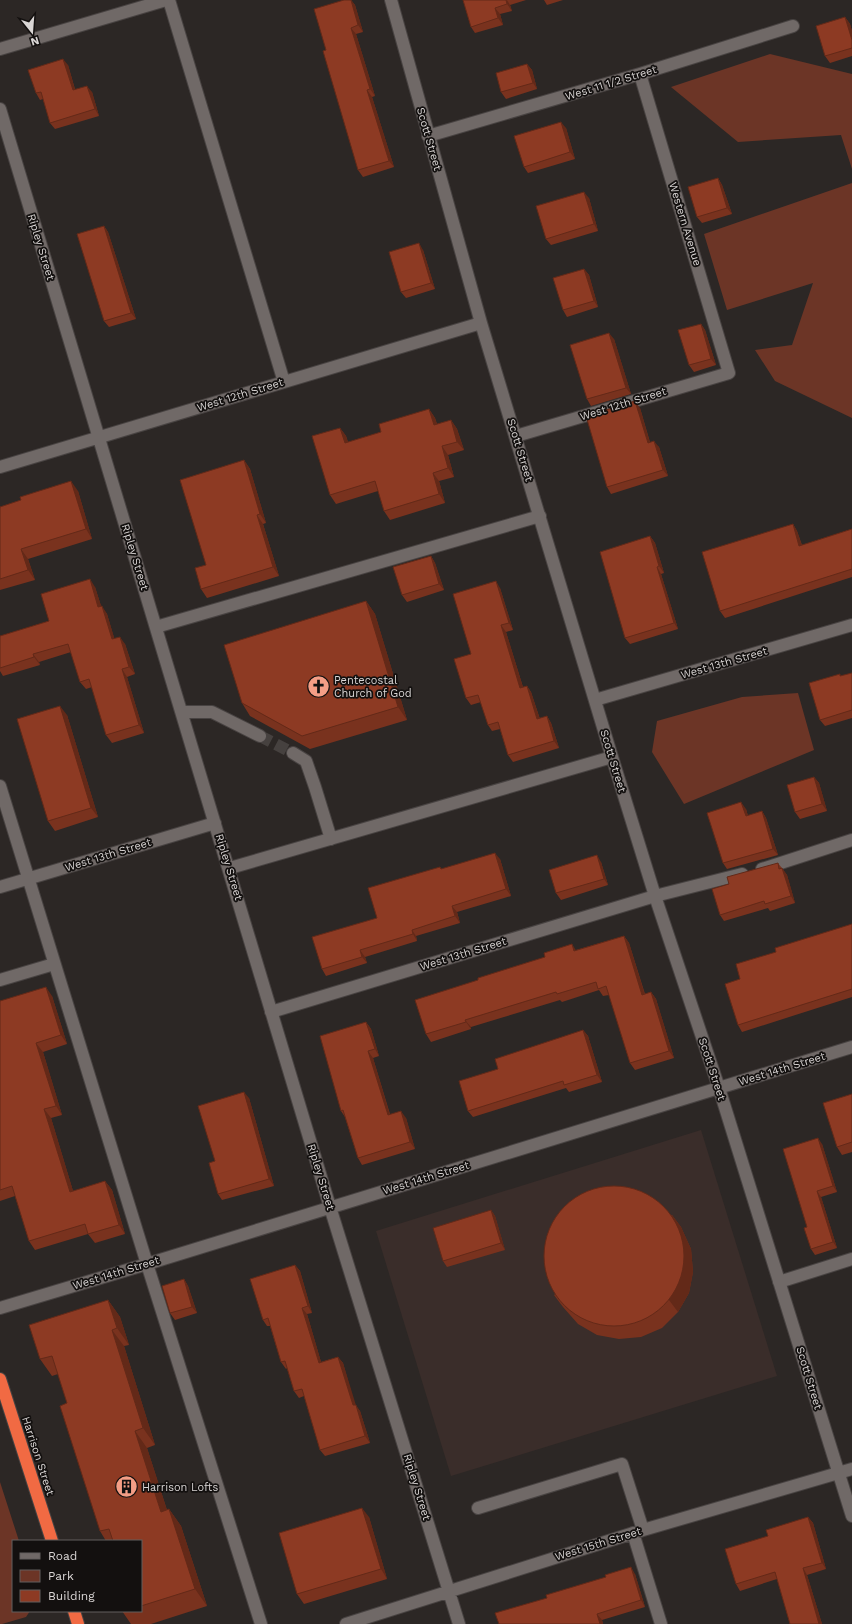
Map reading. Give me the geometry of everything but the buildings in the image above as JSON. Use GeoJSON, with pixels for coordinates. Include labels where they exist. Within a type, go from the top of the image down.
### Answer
{"type":"FeatureCollection","features":[{"type":"Feature","properties":{"kind":"highway","name":"Harrison Street"},"geometry":{"type":"LineString","coordinates":[[0,1379],[52,1540]]}},
{"type":"Feature","properties":{"kind":"highway"},"geometry":{"type":"LineString","coordinates":[[74,1612],[78,1624]]}},
{"type":"Feature","properties":{"kind":"street"},"geometry":{"type":"LineString","coordinates":[[0,49],[166,0]]}},
{"type":"Feature","properties":{"kind":"street"},"geometry":{"type":"LineString","coordinates":[[169,0],[284,382]]}},
{"type":"Feature","properties":{"kind":"street","name":"Scott Street"},"geometry":{"type":"LineString","coordinates":[[391,0],[481,323],[612,757],[655,896],[719,1088],[852,1516]]}},
{"type":"Feature","properties":{"kind":"street","name":"West 11 1/2 Street"},"geometry":{"type":"LineString","coordinates":[[428,136],[640,74],[792,26]]}},
{"type":"Feature","properties":{"kind":"street","name":"Western Avenue"},"geometry":{"type":"LineString","coordinates":[[640,74],[729,373]]}},
{"type":"Feature","properties":{"kind":"street","name":"Ripley Street"},"geometry":{"type":"LineString","coordinates":[[0,109],[98,437],[230,868],[271,1012],[330,1207],[459,1624]]}},
{"type":"Feature","properties":{"kind":"street","name":"West 12th Street"},"geometry":{"type":"LineString","coordinates":[[0,467],[481,323]]}},
{"type":"Feature","properties":{"kind":"street","name":"West 12th Street"},"geometry":{"type":"LineString","coordinates":[[516,436],[729,373]]}},
{"type":"Feature","properties":{"kind":"street"},"geometry":{"type":"LineString","coordinates":[[156,627],[540,516]]}},
{"type":"Feature","properties":{"kind":"street","name":"West 13th Street"},"geometry":{"type":"LineString","coordinates":[[595,700],[852,625]]}},
{"type":"Feature","properties":{"kind":"street"},"geometry":{"type":"LineString","coordinates":[[182,712],[212,712],[260,736]]}},
{"type":"Feature","properties":{"kind":"street"},"geometry":{"type":"LineString","coordinates":[[293,753],[306,761],[331,839]]}},
{"type":"Feature","properties":{"kind":"street"},"geometry":{"type":"LineString","coordinates":[[230,868],[612,757]]}},
{"type":"Feature","properties":{"kind":"street"},"geometry":{"type":"LineString","coordinates":[[0,786],[147,1264],[260,1624]]}},
{"type":"Feature","properties":{"kind":"street","name":"West 13th Street"},"geometry":{"type":"LineString","coordinates":[[0,887],[215,823]]}},
{"type":"Feature","properties":{"kind":"street","name":"West 13th Street"},"geometry":{"type":"LineString","coordinates":[[271,1012],[655,896],[763,868],[852,840]]}},
{"type":"Feature","properties":{"kind":"street"},"geometry":{"type":"LineString","coordinates":[[0,980],[54,964]]}},
{"type":"Feature","properties":{"kind":"street","name":"West 14th Street"},"geometry":{"type":"LineString","coordinates":[[0,1308],[852,1047]]}},
{"type":"Feature","properties":{"kind":"street"},"geometry":{"type":"LineString","coordinates":[[779,1282],[852,1259]]}},
{"type":"Feature","properties":{"kind":"street"},"geometry":{"type":"LineString","coordinates":[[478,1508],[622,1464],[661,1624]]}},
{"type":"Feature","properties":{"kind":"street","name":"West 15th Street"},"geometry":{"type":"LineString","coordinates":[[346,1624],[638,1531],[852,1468]]}},
{"type":"Feature","properties":{"kind":"shaded area"},"geometry":{"type":"Polygon","coordinates":[[[701,1130],[777,1376],[451,1476],[376,1231],[701,1130]]]}},
{"type":"Feature","properties":{"kind":"green space"},"geometry":{"type":"Polygon","coordinates":[[[770,54],[852,74],[852,169],[841,135],[738,142],[671,87],[770,54]]]}},
{"type":"Feature","properties":{"kind":"green space"},"geometry":{"type":"Polygon","coordinates":[[[852,183],[852,418],[775,381],[755,350],[792,345],[813,283],[727,310],[704,234],[852,183]]]}},
{"type":"Feature","properties":{"kind":"green space"},"geometry":{"type":"Polygon","coordinates":[[[798,693],[814,750],[684,804],[652,752],[657,721],[742,697],[798,693]]]}},
{"type":"Feature","properties":{"kind":"green space"},"geometry":{"type":"Polygon","coordinates":[[[0,1482],[19,1540],[12,1540],[12,1612],[29,1612],[26,1617],[0,1624],[0,1482]]]}},
{"type":"Feature","properties":{"kind":"tunnel"},"geometry":{"type":"LineString","coordinates":[[260,736],[293,753]]}},
{"type":"Feature","properties":{"kind":"place","name":"Pentecostal Church of God"},"geometry":{"type":"Point","coordinates":[319,686]}},
{"type":"Feature","properties":{"kind":"place","name":"Harrison Lofts"},"geometry":{"type":"Point","coordinates":[126,1487]}}]}
